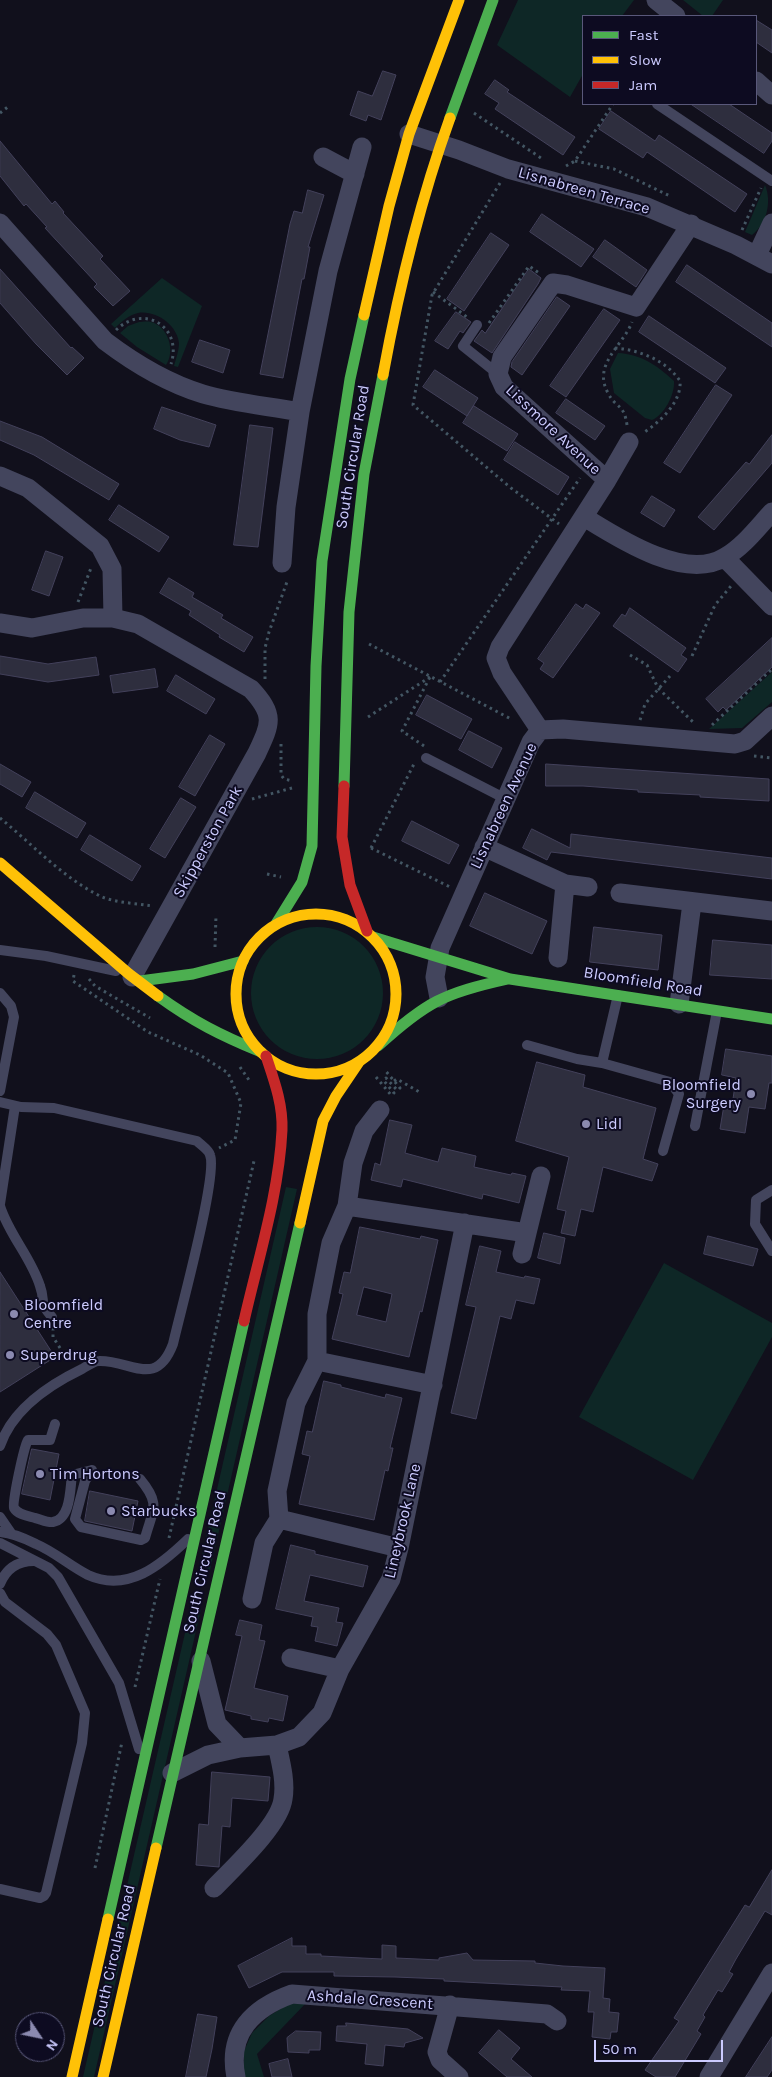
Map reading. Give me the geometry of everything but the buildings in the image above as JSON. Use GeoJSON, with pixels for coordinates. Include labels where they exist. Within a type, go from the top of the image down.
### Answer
{"type":"FeatureCollection","features":[{"type":"Feature","properties":{"kind":"main road","name":"South Circular Road"},"geometry":{"type":"LineString","coordinates":[[276,924],[302,882],[312,846],[316,666],[322,560],[350,379],[389,206],[409,134],[459,0]]}},
{"type":"Feature","properties":{"kind":"main road","name":"South Circular Road"},"geometry":{"type":"LineString","coordinates":[[370,934],[350,885],[342,837],[349,612],[364,474],[392,325],[441,144],[493,0]]}},
{"type":"Feature","properties":{"kind":"main road"},"geometry":{"type":"LineString","coordinates":[[0,863],[134,977],[191,1020],[263,1054],[282,1067],[302,1073],[321,1074],[341,1071],[359,1062],[378,1046],[390,1026],[396,1002],[395,979],[387,956],[370,934],[346,919],[323,914],[299,915],[276,924],[263,934],[243,962],[236,985],[238,1010],[246,1033],[263,1054]]}},
{"type":"Feature","properties":{"kind":"main road","name":"Bloomfield Road"},"geometry":{"type":"LineString","coordinates":[[370,934],[510,979],[772,1019]]}},
{"type":"Feature","properties":{"kind":"main road"},"geometry":{"type":"LineString","coordinates":[[134,977],[193,974],[243,962]]}},
{"type":"Feature","properties":{"kind":"main road","name":"Bloomfield Road"},"geometry":{"type":"LineString","coordinates":[[378,1046],[439,998],[474,986],[510,979]]}},
{"type":"Feature","properties":{"kind":"main road","name":"South Circular Road"},"geometry":{"type":"LineString","coordinates":[[72,2077],[273,1195],[282,1129],[278,1090],[263,1054]]}},
{"type":"Feature","properties":{"kind":"main road","name":"South Circular Road"},"geometry":{"type":"LineString","coordinates":[[103,2077],[323,1121],[336,1096],[359,1062]]}},
{"type":"Feature","properties":{"kind":"street"},"geometry":{"type":"LineString","coordinates":[[656,0],[675,15]]}},
{"type":"Feature","properties":{"kind":"street"},"geometry":{"type":"LineString","coordinates":[[757,82],[772,95]]}},
{"type":"Feature","properties":{"kind":"street","name":"Lisnabreen Terrace"},"geometry":{"type":"LineString","coordinates":[[409,134],[508,169],[647,207],[690,224],[765,259]]}},
{"type":"Feature","properties":{"kind":"street"},"geometry":{"type":"LineString","coordinates":[[285,571],[286,507],[300,412],[328,271],[362,147]]}},
{"type":"Feature","properties":{"kind":"street"},"geometry":{"type":"LineString","coordinates":[[323,157],[355,174]]}},
{"type":"Feature","properties":{"kind":"street"},"geometry":{"type":"LineString","coordinates":[[0,223],[105,341],[164,378],[203,394],[300,412]]}},
{"type":"Feature","properties":{"kind":"street"},"geometry":{"type":"LineString","coordinates":[[765,259],[772,223]]}},
{"type":"Feature","properties":{"kind":"street"},"geometry":{"type":"LineString","coordinates":[[553,283],[567,285],[636,307],[690,224]]}},
{"type":"Feature","properties":{"kind":"street","name":"Lissmore Avenue"},"geometry":{"type":"LineString","coordinates":[[553,283],[502,357],[498,374],[504,387],[607,480]]}},
{"type":"Feature","properties":{"kind":"street","name":"Lissmore Avenue"},"geometry":{"type":"LineString","coordinates":[[540,730],[502,673],[496,658],[500,647],[584,517],[629,442]]}},
{"type":"Feature","properties":{"kind":"street"},"geometry":{"type":"LineString","coordinates":[[0,476],[28,488],[100,546],[112,569],[113,618]]}},
{"type":"Feature","properties":{"kind":"street"},"geometry":{"type":"LineString","coordinates":[[584,517],[624,542],[656,557],[701,565],[725,558],[772,512]]}},
{"type":"Feature","properties":{"kind":"street"},"geometry":{"type":"LineString","coordinates":[[725,558],[772,606]]}},
{"type":"Feature","properties":{"kind":"street"},"geometry":{"type":"LineString","coordinates":[[0,623],[32,628],[83,618],[113,618],[138,624],[251,689],[265,703]]}},
{"type":"Feature","properties":{"kind":"street","name":"Skipperston Park"},"geometry":{"type":"LineString","coordinates":[[134,977],[265,736],[269,717],[265,703]]}},
{"type":"Feature","properties":{"kind":"street","name":"Lisnabreen Avenue"},"geometry":{"type":"LineString","coordinates":[[439,998],[435,977],[438,956],[531,742],[540,730],[563,729],[641,736],[703,736],[735,744],[745,741],[772,716]]}},
{"type":"Feature","properties":{"kind":"street"},"geometry":{"type":"LineString","coordinates":[[484,847],[565,884],[588,887]]}},
{"type":"Feature","properties":{"kind":"street"},"geometry":{"type":"LineString","coordinates":[[558,958],[565,884]]}},
{"type":"Feature","properties":{"kind":"street"},"geometry":{"type":"LineString","coordinates":[[620,893],[772,911]]}},
{"type":"Feature","properties":{"kind":"street"},"geometry":{"type":"LineString","coordinates":[[679,1004],[692,903]]}},
{"type":"Feature","properties":{"kind":"street"},"geometry":{"type":"LineString","coordinates":[[252,1599],[264,1544],[279,1519],[277,1491],[296,1403],[317,1361],[316,1314],[331,1243],[347,1206],[353,1164],[364,1130],[380,1110]]}},
{"type":"Feature","properties":{"kind":"street"},"geometry":{"type":"LineString","coordinates":[[522,1254],[541,1176]]}},
{"type":"Feature","properties":{"kind":"street"},"geometry":{"type":"LineString","coordinates":[[347,1206],[527,1234]]}},
{"type":"Feature","properties":{"kind":"street","name":"Lineybrook Lane"},"geometry":{"type":"LineString","coordinates":[[172,1773],[208,1755],[240,1748],[277,1745],[299,1737],[322,1713],[340,1669],[387,1586],[399,1548],[465,1223]]}},
{"type":"Feature","properties":{"kind":"street"},"geometry":{"type":"LineString","coordinates":[[317,1361],[433,1385]]}},
{"type":"Feature","properties":{"kind":"street"},"geometry":{"type":"LineString","coordinates":[[279,1519],[399,1548]]}},
{"type":"Feature","properties":{"kind":"street"},"geometry":{"type":"LineString","coordinates":[[200,1654],[217,1724],[240,1748]]}},
{"type":"Feature","properties":{"kind":"street"},"geometry":{"type":"LineString","coordinates":[[291,1658],[340,1669]]}},
{"type":"Feature","properties":{"kind":"street"},"geometry":{"type":"LineString","coordinates":[[214,1888],[271,1826],[283,1800],[283,1769],[277,1745]]}},
{"type":"Feature","properties":{"kind":"street"},"geometry":{"type":"LineString","coordinates":[[708,2077],[772,1973]]}},
{"type":"Feature","properties":{"kind":"street","name":"Ashdale Crescent"},"geometry":{"type":"LineString","coordinates":[[236,2077],[233,2059],[236,2044],[242,2030],[251,2017],[263,2007],[292,1994],[547,2014],[557,2021]]}},
{"type":"Feature","properties":{"kind":"street"},"geometry":{"type":"LineString","coordinates":[[450,2005],[437,2052],[440,2060],[459,2077]]}},
{"type":"Feature","properties":{"kind":"lane"},"geometry":{"type":"LineString","coordinates":[[658,105],[768,179]]}},
{"type":"Feature","properties":{"kind":"lane"},"geometry":{"type":"LineString","coordinates":[[477,325],[463,346],[498,374]]}},
{"type":"Feature","properties":{"kind":"lane"},"geometry":{"type":"LineString","coordinates":[[422,756],[506,799]]}},
{"type":"Feature","properties":{"kind":"lane"},"geometry":{"type":"LineString","coordinates":[[0,950],[75,963],[134,977]]}},
{"type":"Feature","properties":{"kind":"lane"},"geometry":{"type":"LineString","coordinates":[[0,994],[11,1006],[14,1017],[0,1091]]}},
{"type":"Feature","properties":{"kind":"lane"},"geometry":{"type":"LineString","coordinates":[[602,1063],[618,994]]}},
{"type":"Feature","properties":{"kind":"lane"},"geometry":{"type":"LineString","coordinates":[[695,1126],[717,1010]]}},
{"type":"Feature","properties":{"kind":"lane"},"geometry":{"type":"LineString","coordinates":[[527,1044],[670,1082],[679,1094],[664,1151]]}},
{"type":"Feature","properties":{"kind":"lane"},"geometry":{"type":"LineString","coordinates":[[0,1102],[15,1106],[54,1108],[198,1141],[210,1153],[212,1164],[208,1191],[168,1359],[161,1365],[141,1370],[98,1361],[75,1372],[54,1383],[22,1411],[3,1436],[0,1446]]}},
{"type":"Feature","properties":{"kind":"lane"},"geometry":{"type":"LineString","coordinates":[[15,1106],[0,1205],[4,1219],[35,1271],[41,1289],[42,1305],[52,1317]]}},
{"type":"Feature","properties":{"kind":"lane"},"geometry":{"type":"LineString","coordinates":[[772,1190],[756,1200],[755,1224],[772,1251]]}},
{"type":"Feature","properties":{"kind":"lane"},"geometry":{"type":"LineString","coordinates":[[55,1424],[50,1440],[28,1440],[23,1448],[20,1474],[13,1500],[14,1508],[20,1513],[52,1523],[61,1519],[66,1512],[72,1475],[92,1470],[85,1481],[75,1518],[77,1524],[81,1527],[141,1540],[145,1538],[154,1506],[153,1494],[140,1479]]}},
{"type":"Feature","properties":{"kind":"lane"},"geometry":{"type":"LineString","coordinates":[[0,1517],[11,1533]]}},
{"type":"Feature","properties":{"kind":"lane"},"geometry":{"type":"LineString","coordinates":[[0,1532],[11,1533],[50,1550],[88,1575],[104,1580],[132,1580],[164,1562],[197,1532]]}},
{"type":"Feature","properties":{"kind":"lane"},"geometry":{"type":"LineString","coordinates":[[0,1543],[37,1561],[58,1577],[119,1683],[143,1762]]}},
{"type":"Feature","properties":{"kind":"lane"},"geometry":{"type":"LineString","coordinates":[[0,1584],[2,1578],[15,1564],[37,1561]]}},
{"type":"Feature","properties":{"kind":"lane"},"geometry":{"type":"LineString","coordinates":[[0,1593],[5,1602],[47,1634],[56,1645],[85,1713],[85,1726],[46,1892],[40,1898],[0,1889]]}},
{"type":"Feature","properties":{"kind":"path"},"geometry":{"type":"LineString","coordinates":[[551,182],[558,170],[575,161],[612,105]]}},
{"type":"Feature","properties":{"kind":"path"},"geometry":{"type":"LineString","coordinates":[[0,113],[8,106]]}},
{"type":"Feature","properties":{"kind":"path"},"geometry":{"type":"LineString","coordinates":[[471,112],[543,160]]}},
{"type":"Feature","properties":{"kind":"path"},"geometry":{"type":"LineString","coordinates":[[736,245],[768,179]]}},
{"type":"Feature","properties":{"kind":"path"},"geometry":{"type":"LineString","coordinates":[[433,292],[477,325],[487,325],[529,266],[553,283]]}},
{"type":"Feature","properties":{"kind":"path"},"geometry":{"type":"LineString","coordinates":[[615,348],[635,351],[657,361],[672,371],[680,381],[679,394],[659,423],[629,442],[625,411],[615,402],[605,385],[604,373],[607,361],[615,348],[632,325],[636,307]]}},
{"type":"Feature","properties":{"kind":"path"},"geometry":{"type":"LineString","coordinates":[[105,341],[131,320],[154,320],[165,327],[172,339],[175,354],[164,378]]}},
{"type":"Feature","properties":{"kind":"path"},"geometry":{"type":"LineString","coordinates":[[440,682],[589,464]]}},
{"type":"Feature","properties":{"kind":"path"},"geometry":{"type":"LineString","coordinates":[[75,620],[77,606],[100,546]]}},
{"type":"Feature","properties":{"kind":"path"},"geometry":{"type":"LineString","coordinates":[[265,703],[265,648],[285,571],[296,580]]}},
{"type":"Feature","properties":{"kind":"path"},"geometry":{"type":"LineString","coordinates":[[692,656],[715,605],[742,575]]}},
{"type":"Feature","properties":{"kind":"path"},"geometry":{"type":"LineString","coordinates":[[368,644],[523,726],[540,730]]}},
{"type":"Feature","properties":{"kind":"path"},"geometry":{"type":"LineString","coordinates":[[630,655],[647,665],[658,688],[703,736],[772,669]]}},
{"type":"Feature","properties":{"kind":"path"},"geometry":{"type":"LineString","coordinates":[[641,736],[641,711],[658,688],[670,676]]}},
{"type":"Feature","properties":{"kind":"path"},"geometry":{"type":"LineString","coordinates":[[364,720],[430,677]]}},
{"type":"Feature","properties":{"kind":"path"},"geometry":{"type":"LineString","coordinates":[[371,848],[422,756],[425,744],[402,731],[430,677]]}},
{"type":"Feature","properties":{"kind":"path"},"geometry":{"type":"LineString","coordinates":[[228,806],[292,788]]}},
{"type":"Feature","properties":{"kind":"path"},"geometry":{"type":"LineString","coordinates":[[0,818],[49,861],[100,896],[115,901],[170,910]]}},
{"type":"Feature","properties":{"kind":"path"},"geometry":{"type":"LineString","coordinates":[[365,848],[371,848],[463,896]]}},
{"type":"Feature","properties":{"kind":"path"},"geometry":{"type":"LineString","coordinates":[[214,950],[216,915]]}},
{"type":"Feature","properties":{"kind":"path"},"geometry":{"type":"LineString","coordinates":[[75,963],[73,981],[148,1032],[200,1055],[228,1074],[241,1104],[235,1140],[210,1153]]}},
{"type":"Feature","properties":{"kind":"path"},"geometry":{"type":"LineString","coordinates":[[376,1077],[391,1095],[394,1093],[384,1081],[386,1078],[397,1090],[400,1088],[384,1069]]}},
{"type":"Feature","properties":{"kind":"path"},"geometry":{"type":"LineString","coordinates":[[394,1081],[396,1079],[421,1092]]}},
{"type":"Feature","properties":{"kind":"path"},"geometry":{"type":"LineString","coordinates":[[52,1317],[53,1337],[75,1372]]}},
{"type":"Feature","properties":{"kind":"green space"},"geometry":{"type":"Polygon","coordinates":[[[518,0],[634,0],[623,15],[582,15],[582,76],[570,97],[497,45],[518,0]]]}},
{"type":"Feature","properties":{"kind":"green space"},"geometry":{"type":"Polygon","coordinates":[[[683,0],[723,0],[713,15],[702,15],[683,0]]]}},
{"type":"Feature","properties":{"kind":"green space"},"geometry":{"type":"Polygon","coordinates":[[[765,185],[768,198],[767,212],[761,225],[752,235],[745,232],[765,185]]]}},
{"type":"Feature","properties":{"kind":"green space"},"geometry":{"type":"Polygon","coordinates":[[[162,278],[202,306],[178,367],[174,366],[179,346],[177,336],[170,325],[158,316],[138,313],[128,317],[115,328],[111,324],[162,278]]]}},
{"type":"Feature","properties":{"kind":"green space"},"geometry":{"type":"Polygon","coordinates":[[[139,322],[157,324],[166,334],[169,340],[170,353],[166,365],[137,347],[120,333],[128,326],[139,322]]]}},
{"type":"Feature","properties":{"kind":"green space"},"geometry":{"type":"Polygon","coordinates":[[[618,353],[642,358],[662,370],[674,381],[673,392],[668,404],[661,414],[652,420],[645,418],[614,393],[610,369],[618,353]]]}},
{"type":"Feature","properties":{"kind":"green space"},"geometry":{"type":"Polygon","coordinates":[[[772,672],[772,702],[742,728],[709,729],[772,672]]]}},
{"type":"Feature","properties":{"kind":"green space"},"geometry":{"type":"Polygon","coordinates":[[[317,927],[330,928],[342,932],[364,946],[378,968],[382,980],[382,1006],[378,1018],[364,1040],[342,1054],[330,1058],[317,1059],[304,1058],[292,1054],[270,1040],[256,1018],[252,1006],[251,993],[252,980],[256,968],[270,946],[292,932],[304,928],[317,927]]]}},
{"type":"Feature","properties":{"kind":"green space"},"geometry":{"type":"Polygon","coordinates":[[[286,1187],[297,1189],[210,1570],[199,1568],[286,1187]]]}},
{"type":"Feature","properties":{"kind":"green space"},"geometry":{"type":"Polygon","coordinates":[[[664,1263],[772,1323],[772,1337],[693,1480],[579,1417],[664,1263]]]}},
{"type":"Feature","properties":{"kind":"green space"},"geometry":{"type":"Polygon","coordinates":[[[191,1607],[201,1609],[94,2077],[83,2077],[191,1607]]]}},
{"type":"Feature","properties":{"kind":"green space"},"geometry":{"type":"Polygon","coordinates":[[[307,2002],[257,2054],[264,2077],[243,2077],[244,2051],[252,2033],[269,2016],[290,2003],[307,2002]]]}},
{"type":"Feature","properties":{"kind":"traffic: fast"},"geometry":{"type":"LineString","coordinates":[[450,118],[493,0]]}},
{"type":"Feature","properties":{"kind":"traffic: fast"},"geometry":{"type":"LineString","coordinates":[[276,924],[302,882],[312,846],[316,666],[322,561],[350,379],[364,315]]}},
{"type":"Feature","properties":{"kind":"traffic: fast"},"geometry":{"type":"LineString","coordinates":[[344,786],[349,612],[364,474],[383,375]]}},
{"type":"Feature","properties":{"kind":"traffic: fast"},"geometry":{"type":"LineString","coordinates":[[373,937],[510,979],[772,1019]]}},
{"type":"Feature","properties":{"kind":"traffic: fast"},"geometry":{"type":"LineString","coordinates":[[140,981],[193,974],[243,961]]}},
{"type":"Feature","properties":{"kind":"traffic: fast"},"geometry":{"type":"LineString","coordinates":[[378,1046],[423,1009],[437,1001],[467,989],[508,979]]}},
{"type":"Feature","properties":{"kind":"traffic: fast"},"geometry":{"type":"LineString","coordinates":[[158,996],[208,1027],[261,1052]]}},
{"type":"Feature","properties":{"kind":"traffic: fast"},"geometry":{"type":"LineString","coordinates":[[156,1848],[300,1223]]}},
{"type":"Feature","properties":{"kind":"traffic: fast"},"geometry":{"type":"LineString","coordinates":[[108,1919],[244,1321]]}},
{"type":"Feature","properties":{"kind":"traffic: slow"},"geometry":{"type":"LineString","coordinates":[[364,315],[389,206],[409,134],[459,0]]}},
{"type":"Feature","properties":{"kind":"traffic: slow"},"geometry":{"type":"LineString","coordinates":[[383,375],[411,245],[429,181],[450,118]]}},
{"type":"Feature","properties":{"kind":"traffic: slow"},"geometry":{"type":"LineString","coordinates":[[0,863],[129,974],[158,996]]}},
{"type":"Feature","properties":{"kind":"traffic: slow"},"geometry":{"type":"LineString","coordinates":[[308,914],[324,914],[347,920],[373,937],[390,963],[396,986],[396,994],[396,1002],[390,1025],[373,1051],[347,1068],[324,1074],[308,1074],[285,1068],[265,1056],[254,1045],[242,1025],[236,1002],[236,986],[242,963],[254,943],[265,932],[285,920],[308,914]]}},
{"type":"Feature","properties":{"kind":"traffic: slow"},"geometry":{"type":"LineString","coordinates":[[300,1223],[323,1121],[336,1096],[359,1062]]}},
{"type":"Feature","properties":{"kind":"traffic: slow"},"geometry":{"type":"LineString","coordinates":[[103,2077],[156,1848]]}},
{"type":"Feature","properties":{"kind":"traffic: slow"},"geometry":{"type":"LineString","coordinates":[[72,2077],[108,1919]]}},
{"type":"Feature","properties":{"kind":"traffic: jam"},"geometry":{"type":"LineString","coordinates":[[344,786],[342,837],[350,885],[367,931]]}},
{"type":"Feature","properties":{"kind":"traffic: jam"},"geometry":{"type":"LineString","coordinates":[[244,1321],[277,1178],[282,1130],[277,1092],[266,1056]]}},
{"type":"Feature","properties":{"kind":"place","name":"Bloomfield Surgery"},"geometry":{"type":"Point","coordinates":[751,1094]}},
{"type":"Feature","properties":{"kind":"place","name":"Lidl"},"geometry":{"type":"Point","coordinates":[586,1124]}},
{"type":"Feature","properties":{"kind":"place","name":"Bloomfield Centre"},"geometry":{"type":"Point","coordinates":[14,1314]}},
{"type":"Feature","properties":{"kind":"place","name":"Superdrug"},"geometry":{"type":"Point","coordinates":[10,1355]}},
{"type":"Feature","properties":{"kind":"place","name":"Tim Hortons"},"geometry":{"type":"Point","coordinates":[40,1474]}},
{"type":"Feature","properties":{"kind":"place","name":"Starbucks"},"geometry":{"type":"Point","coordinates":[111,1511]}}]}
